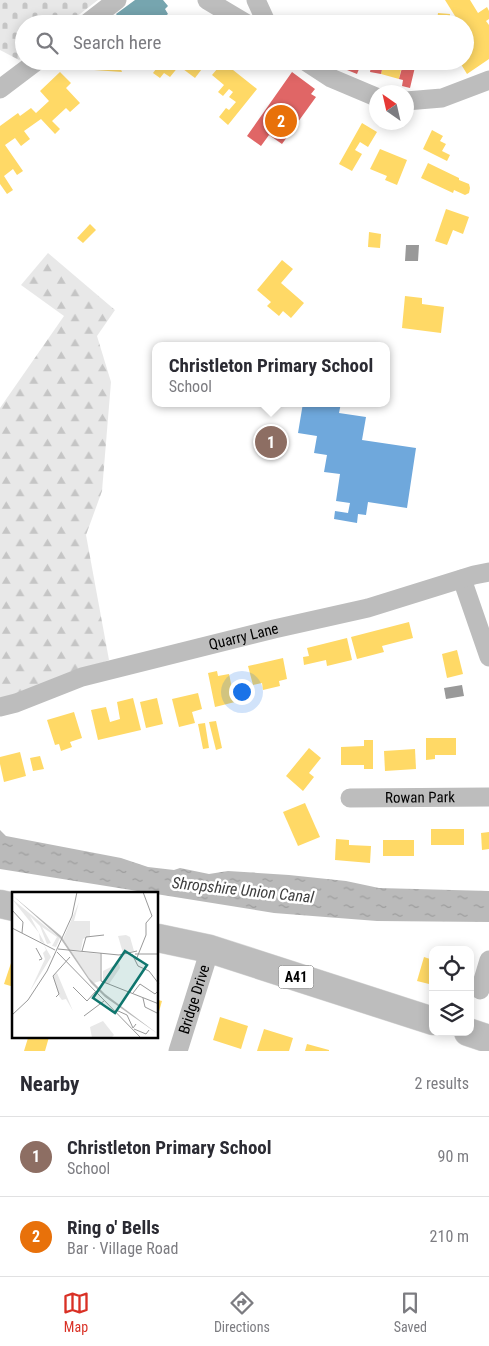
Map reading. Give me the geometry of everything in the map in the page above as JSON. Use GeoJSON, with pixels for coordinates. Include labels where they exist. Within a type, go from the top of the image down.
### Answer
{"type":"FeatureCollection","features":[{"type":"Feature","properties":{"kind":"highway","name":"A41"},"geometry":{"type":"LineString","coordinates":[[159,938],[210,949],[429,1020]]}},
{"type":"Feature","properties":{"kind":"highway"},"geometry":{"type":"LineString","coordinates":[[474,1034],[489,1039]]}},
{"type":"Feature","properties":{"kind":"street"},"geometry":{"type":"LineString","coordinates":[[98,15],[117,0]]}},
{"type":"Feature","properties":{"kind":"street"},"geometry":{"type":"LineString","coordinates":[[207,0],[232,15]]}},
{"type":"Feature","properties":{"kind":"street"},"geometry":{"type":"LineString","coordinates":[[256,0],[263,15]]}},
{"type":"Feature","properties":{"kind":"street"},"geometry":{"type":"LineString","coordinates":[[0,89],[25,70]]}},
{"type":"Feature","properties":{"kind":"street"},"geometry":{"type":"LineString","coordinates":[[319,70],[331,78],[369,95]]}},
{"type":"Feature","properties":{"kind":"street"},"geometry":{"type":"LineString","coordinates":[[414,100],[442,98],[489,80]]}},
{"type":"Feature","properties":{"kind":"street","name":"Quarry Lane"},"geometry":{"type":"LineString","coordinates":[[0,706],[16,703],[82,677],[368,608],[489,572]]}},
{"type":"Feature","properties":{"kind":"street"},"geometry":{"type":"LineString","coordinates":[[462,579],[489,657]]}},
{"type":"Feature","properties":{"kind":"street","name":"Rowan Park"},"geometry":{"type":"LineString","coordinates":[[350,798],[489,797]]}},
{"type":"Feature","properties":{"kind":"street","name":"Bridge Drive"},"geometry":{"type":"LineString","coordinates":[[178,1051],[210,949]]}},
{"type":"Feature","properties":{"kind":"street"},"geometry":{"type":"LineString","coordinates":[[480,990],[489,960]]}},
{"type":"Feature","properties":{"kind":"green space"},"geometry":{"type":"Polygon","coordinates":[[[0,0],[98,0],[79,15],[15,15],[15,58],[0,50],[0,0]]]}},
{"type":"Feature","properties":{"kind":"green space"},"geometry":{"type":"Polygon","coordinates":[[[48,253],[115,310],[97,336],[111,382],[102,491],[86,535],[109,660],[18,695],[0,699],[0,408],[64,316],[21,285],[48,253]]]}},
{"type":"Feature","properties":{"kind":"water","name":"Shropshire Union Canal"},"geometry":{"type":"Polygon","coordinates":[[[0,830],[6,836],[121,858],[148,867],[174,870],[180,868],[209,874],[228,871],[289,875],[346,881],[379,888],[489,891],[489,922],[377,921],[274,913],[159,895],[159,892],[143,892],[0,869],[0,830]]]}},
{"type":"Feature","properties":{"kind":"building: Homes"},"geometry":{"type":"Polygon","coordinates":[[[445,0],[470,0],[478,13],[487,7],[489,11],[489,19],[486,21],[489,25],[489,59],[474,69],[474,15],[454,15],[445,0]]]}},
{"type":"Feature","properties":{"kind":"building: Homes"},"geometry":{"type":"Polygon","coordinates":[[[438,13],[450,14],[450,15],[438,15],[438,13]]]}},
{"type":"Feature","properties":{"kind":"building: Homes"},"geometry":{"type":"Polygon","coordinates":[[[94,70],[121,70],[122,72],[94,70]]]}},
{"type":"Feature","properties":{"kind":"building: Homes"},"geometry":{"type":"Polygon","coordinates":[[[155,70],[176,70],[170,77],[164,73],[160,78],[153,73],[155,70]]]}},
{"type":"Feature","properties":{"kind":"building: Homes"},"geometry":{"type":"Polygon","coordinates":[[[184,70],[201,70],[195,78],[184,70]]]}},
{"type":"Feature","properties":{"kind":"building: Homes"},"geometry":{"type":"Polygon","coordinates":[[[216,70],[233,70],[257,89],[228,125],[219,117],[226,108],[229,110],[236,102],[229,97],[233,92],[229,89],[223,96],[218,92],[224,85],[212,75],[216,70]]]}},
{"type":"Feature","properties":{"kind":"building: Homes"},"geometry":{"type":"Polygon","coordinates":[[[382,70],[401,70],[399,79],[381,74],[382,70]]]}},
{"type":"Feature","properties":{"kind":"building: Homes"},"geometry":{"type":"Polygon","coordinates":[[[465,70],[473,70],[467,74],[465,70]]]}},
{"type":"Feature","properties":{"kind":"building: Homes"},"geometry":{"type":"Polygon","coordinates":[[[60,72],[71,83],[66,88],[80,103],[70,112],[66,108],[52,121],[60,129],[55,134],[41,119],[24,131],[30,139],[21,146],[15,138],[5,145],[23,171],[17,175],[13,169],[4,176],[13,190],[7,194],[0,184],[0,126],[18,113],[20,116],[31,108],[36,113],[49,101],[40,91],[60,72]]]}},
{"type":"Feature","properties":{"kind":"building: Homes"},"geometry":{"type":"Polygon","coordinates":[[[362,123],[369,127],[369,130],[377,132],[368,147],[360,142],[355,150],[362,154],[352,171],[339,164],[362,123]]]}},
{"type":"Feature","properties":{"kind":"building: Homes"},"geometry":{"type":"Polygon","coordinates":[[[432,130],[443,136],[440,141],[446,144],[442,151],[450,155],[447,161],[423,149],[432,130]]]}},
{"type":"Feature","properties":{"kind":"building: Homes"},"geometry":{"type":"Polygon","coordinates":[[[380,149],[407,160],[397,185],[385,180],[387,176],[370,169],[380,149]]]}},
{"type":"Feature","properties":{"kind":"building: Homes"},"geometry":{"type":"Polygon","coordinates":[[[428,163],[469,184],[469,193],[465,195],[454,190],[453,193],[421,178],[428,163]]]}},
{"type":"Feature","properties":{"kind":"building: Homes"},"geometry":{"type":"Polygon","coordinates":[[[446,209],[469,217],[463,234],[453,230],[447,245],[435,241],[446,209]]]}},
{"type":"Feature","properties":{"kind":"building: Homes"},"geometry":{"type":"Polygon","coordinates":[[[90,224],[96,230],[83,243],[77,238],[90,224]]]}},
{"type":"Feature","properties":{"kind":"building: Homes"},"geometry":{"type":"Polygon","coordinates":[[[369,232],[381,234],[380,248],[368,247],[369,232]]]}},
{"type":"Feature","properties":{"kind":"building: Homes"},"geometry":{"type":"Polygon","coordinates":[[[282,260],[293,269],[281,283],[304,303],[291,318],[283,311],[279,316],[267,306],[271,302],[257,290],[282,260]]]}},
{"type":"Feature","properties":{"kind":"building: Homes"},"geometry":{"type":"Polygon","coordinates":[[[405,296],[422,298],[422,304],[444,307],[441,333],[402,328],[405,296]]]}},
{"type":"Feature","properties":{"kind":"building: Homes"},"geometry":{"type":"Polygon","coordinates":[[[409,622],[413,638],[382,646],[384,652],[357,659],[351,637],[409,622]]]}},
{"type":"Feature","properties":{"kind":"building: Homes"},"geometry":{"type":"Polygon","coordinates":[[[347,638],[352,660],[327,666],[326,660],[304,665],[303,657],[309,656],[307,648],[347,638]]]}},
{"type":"Feature","properties":{"kind":"building: Homes"},"geometry":{"type":"Polygon","coordinates":[[[457,650],[463,674],[447,678],[442,654],[457,650]]]}},
{"type":"Feature","properties":{"kind":"building: Homes"},"geometry":{"type":"Polygon","coordinates":[[[283,658],[287,679],[279,681],[280,686],[263,690],[262,683],[253,685],[248,666],[283,658]]]}},
{"type":"Feature","properties":{"kind":"building: Homes"},"geometry":{"type":"Polygon","coordinates":[[[217,671],[218,676],[229,674],[235,702],[215,707],[208,673],[217,671]]]}},
{"type":"Feature","properties":{"kind":"building: Homes"},"geometry":{"type":"Polygon","coordinates":[[[198,693],[202,709],[192,712],[195,723],[179,727],[172,699],[198,693]]]}},
{"type":"Feature","properties":{"kind":"building: Homes"},"geometry":{"type":"Polygon","coordinates":[[[133,698],[141,730],[98,740],[91,710],[106,707],[110,722],[120,719],[117,702],[133,698]]]}},
{"type":"Feature","properties":{"kind":"building: Homes"},"geometry":{"type":"Polygon","coordinates":[[[157,698],[163,724],[146,728],[140,702],[157,698]]]}},
{"type":"Feature","properties":{"kind":"building: Homes"},"geometry":{"type":"Polygon","coordinates":[[[74,712],[82,738],[70,742],[72,747],[61,751],[59,744],[55,745],[47,720],[74,712]]]}},
{"type":"Feature","properties":{"kind":"building: Homes"},"geometry":{"type":"Polygon","coordinates":[[[216,721],[222,748],[216,750],[209,722],[216,721]]]}},
{"type":"Feature","properties":{"kind":"building: Homes"},"geometry":{"type":"Polygon","coordinates":[[[205,723],[209,748],[203,749],[198,724],[205,723]]]}},
{"type":"Feature","properties":{"kind":"building: Homes"},"geometry":{"type":"Polygon","coordinates":[[[426,738],[456,738],[456,755],[435,755],[435,759],[426,760],[426,738]]]}},
{"type":"Feature","properties":{"kind":"building: Homes"},"geometry":{"type":"Polygon","coordinates":[[[364,740],[373,740],[373,769],[364,769],[364,765],[341,765],[341,747],[364,746],[364,740]]]}},
{"type":"Feature","properties":{"kind":"building: Homes"},"geometry":{"type":"Polygon","coordinates":[[[309,748],[321,758],[309,773],[314,777],[303,791],[286,776],[309,748]]]}},
{"type":"Feature","properties":{"kind":"building: Homes"},"geometry":{"type":"Polygon","coordinates":[[[415,749],[416,769],[385,771],[384,751],[415,749]]]}},
{"type":"Feature","properties":{"kind":"building: Homes"},"geometry":{"type":"Polygon","coordinates":[[[20,752],[26,776],[4,782],[0,757],[20,752]]]}},
{"type":"Feature","properties":{"kind":"building: Homes"},"geometry":{"type":"Polygon","coordinates":[[[40,756],[44,769],[33,771],[30,758],[40,756]]]}},
{"type":"Feature","properties":{"kind":"building: Homes"},"geometry":{"type":"Polygon","coordinates":[[[305,803],[320,837],[298,846],[283,812],[305,803]]]}},
{"type":"Feature","properties":{"kind":"building: Homes"},"geometry":{"type":"Polygon","coordinates":[[[431,829],[464,829],[464,845],[431,845],[431,829]]]}},
{"type":"Feature","properties":{"kind":"building: Homes"},"geometry":{"type":"Polygon","coordinates":[[[489,832],[489,849],[482,850],[481,833],[489,832]]]}},
{"type":"Feature","properties":{"kind":"building: Homes"},"geometry":{"type":"Polygon","coordinates":[[[336,839],[349,840],[349,845],[371,846],[370,863],[335,860],[336,839]]]}},
{"type":"Feature","properties":{"kind":"building: Homes"},"geometry":{"type":"Polygon","coordinates":[[[383,840],[414,840],[414,856],[383,856],[383,840]]]}},
{"type":"Feature","properties":{"kind":"building: Homes"},"geometry":{"type":"Polygon","coordinates":[[[424,957],[429,959],[429,984],[417,981],[424,957]]]}},
{"type":"Feature","properties":{"kind":"building: Homes"},"geometry":{"type":"Polygon","coordinates":[[[12,960],[12,986],[4,984],[12,960]]]}},
{"type":"Feature","properties":{"kind":"building: Homes"},"geometry":{"type":"Polygon","coordinates":[[[159,1000],[162,1001],[159,1012],[159,1000]]]}},
{"type":"Feature","properties":{"kind":"building: Homes"},"geometry":{"type":"Polygon","coordinates":[[[220,1017],[248,1026],[241,1049],[213,1040],[220,1017]]]}},
{"type":"Feature","properties":{"kind":"building: Homes"},"geometry":{"type":"Polygon","coordinates":[[[264,1029],[293,1038],[289,1051],[257,1051],[264,1029]]]}},
{"type":"Feature","properties":{"kind":"building: Homes"},"geometry":{"type":"Polygon","coordinates":[[[28,1038],[49,1038],[45,1051],[24,1051],[28,1038]]]}},
{"type":"Feature","properties":{"kind":"building: Homes"},"geometry":{"type":"Polygon","coordinates":[[[307,1044],[329,1050],[329,1051],[305,1051],[307,1044]]]}},
{"type":"Feature","properties":{"kind":"building: Shops"},"geometry":{"type":"Polygon","coordinates":[[[347,70],[359,70],[357,74],[347,70]]]}},
{"type":"Feature","properties":{"kind":"building: Shops"},"geometry":{"type":"Polygon","coordinates":[[[370,70],[382,70],[381,74],[370,72],[370,70]]]}},
{"type":"Feature","properties":{"kind":"building: Shops"},"geometry":{"type":"Polygon","coordinates":[[[401,70],[414,70],[411,85],[402,85],[403,80],[399,79],[401,70]]]}},
{"type":"Feature","properties":{"kind":"building: Shops"},"geometry":{"type":"Polygon","coordinates":[[[292,72],[315,89],[311,94],[316,97],[282,144],[269,135],[261,146],[247,136],[292,72]]]}},
{"type":"Feature","properties":{"kind":"building: Schools"},"geometry":{"type":"Polygon","coordinates":[[[302,407],[340,407],[339,413],[366,417],[362,440],[416,448],[407,508],[368,502],[366,515],[358,514],[357,523],[334,519],[335,511],[348,513],[350,503],[336,501],[340,474],[324,472],[327,455],[314,453],[317,436],[298,433],[302,407]]]}},
{"type":"Feature","properties":{"kind":"building: Public"},"geometry":{"type":"Polygon","coordinates":[[[135,0],[163,0],[168,6],[165,9],[167,15],[116,14],[135,0]]]}},
{"type":"Feature","properties":{"kind":"building: Industry"},"geometry":{"type":"Polygon","coordinates":[[[406,245],[419,245],[418,261],[405,261],[406,245]]]}},
{"type":"Feature","properties":{"kind":"building: Industry"},"geometry":{"type":"Polygon","coordinates":[[[462,685],[464,696],[446,699],[444,688],[462,685]]]}},
{"type":"Feature","properties":{"kind":"place","name":"Ring o' Bells"},"geometry":{"type":"Point","coordinates":[281,121]}},
{"type":"Feature","properties":{"kind":"place","name":"Christleton Primary School"},"geometry":{"type":"Point","coordinates":[271,442]}}]}
